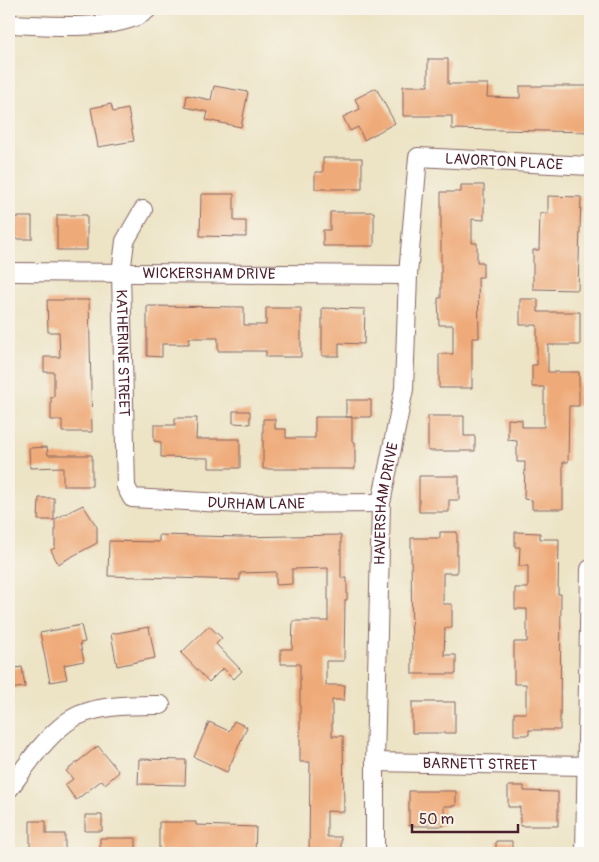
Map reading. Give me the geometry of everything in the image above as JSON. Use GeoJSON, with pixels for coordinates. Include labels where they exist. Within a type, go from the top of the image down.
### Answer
{"type":"FeatureCollection","features":[{"type":"Feature","properties":{"kind":"street"},"geometry":{"type":"LineString","coordinates":[[9,24],[89,25],[117,23],[143,13],[148,9]]}},
{"type":"Feature","properties":{"kind":"street","name":"LAVORTON PLACE"},"geometry":{"type":"LineString","coordinates":[[418,157],[590,166]]}},
{"type":"Feature","properties":{"kind":"street","name":"HAVERSHAM DRIVE"},"geometry":{"type":"LineString","coordinates":[[375,853],[375,762],[381,503],[404,389],[408,274],[418,157]]}},
{"type":"Feature","properties":{"kind":"street","name":"KATHERINE STREET"},"geometry":{"type":"LineString","coordinates":[[132,498],[126,487],[121,273],[125,241],[143,210]]}},
{"type":"Feature","properties":{"kind":"street","name":"WICKERSHAM DRIVE"},"geometry":{"type":"LineString","coordinates":[[9,272],[408,274]]}},
{"type":"Feature","properties":{"kind":"street","name":"DURHAM LANE"},"geometry":{"type":"LineString","coordinates":[[132,498],[240,504],[381,503]]}},
{"type":"Feature","properties":{"kind":"street"},"geometry":{"type":"LineString","coordinates":[[585,853],[590,570]]}},
{"type":"Feature","properties":{"kind":"street"},"geometry":{"type":"LineString","coordinates":[[9,788],[48,740],[68,721],[88,712],[124,705],[161,705]]}},
{"type":"Feature","properties":{"kind":"street","name":"BARNETT STREET"},"geometry":{"type":"LineString","coordinates":[[375,762],[586,766]]}},
{"type":"Feature","properties":{"kind":"building"},"geometry":{"type":"Polygon","coordinates":[[[428,59],[448,59],[448,84],[488,84],[487,97],[520,98],[520,86],[590,86],[590,132],[452,129],[452,116],[403,116],[403,86],[428,86],[428,59]]]}},
{"type":"Feature","properties":{"kind":"building"},"geometry":{"type":"Polygon","coordinates":[[[214,86],[248,92],[241,127],[206,120],[208,112],[185,107],[187,95],[211,100],[214,86]]]}},
{"type":"Feature","properties":{"kind":"building"},"geometry":{"type":"Polygon","coordinates":[[[376,88],[395,123],[364,140],[358,127],[350,131],[343,117],[360,109],[355,99],[376,88]]]}},
{"type":"Feature","properties":{"kind":"building"},"geometry":{"type":"Polygon","coordinates":[[[111,104],[113,112],[128,109],[134,141],[98,147],[91,108],[111,104]]]}},
{"type":"Feature","properties":{"kind":"building"},"geometry":{"type":"Polygon","coordinates":[[[323,158],[362,158],[362,189],[315,189],[315,172],[323,172],[323,158]]]}},
{"type":"Feature","properties":{"kind":"building"},"geometry":{"type":"Polygon","coordinates":[[[461,185],[484,185],[484,220],[472,219],[472,243],[477,243],[477,262],[483,262],[483,277],[478,277],[479,338],[472,338],[472,388],[439,388],[439,354],[453,354],[453,325],[439,325],[438,298],[441,298],[441,192],[461,192],[461,185]]]}},
{"type":"Feature","properties":{"kind":"building"},"geometry":{"type":"Polygon","coordinates":[[[201,194],[234,194],[234,221],[246,221],[246,237],[200,236],[201,194]]]}},
{"type":"Feature","properties":{"kind":"building"},"geometry":{"type":"Polygon","coordinates":[[[548,196],[581,197],[578,290],[533,289],[533,250],[539,250],[540,213],[548,214],[548,196]]]}},
{"type":"Feature","properties":{"kind":"building"},"geometry":{"type":"Polygon","coordinates":[[[330,212],[374,212],[374,246],[323,246],[323,230],[330,230],[330,212]]]}},
{"type":"Feature","properties":{"kind":"building"},"geometry":{"type":"Polygon","coordinates":[[[57,215],[87,215],[87,250],[57,250],[57,215]]]}},
{"type":"Feature","properties":{"kind":"building"},"geometry":{"type":"Polygon","coordinates":[[[13,217],[32,217],[32,239],[13,239],[13,217]]]}},
{"type":"Feature","properties":{"kind":"building"},"geometry":{"type":"Polygon","coordinates":[[[520,299],[538,299],[538,312],[580,312],[580,345],[548,345],[548,372],[579,372],[579,406],[569,406],[568,462],[563,462],[563,509],[532,509],[532,500],[524,499],[525,462],[517,462],[517,441],[508,440],[508,419],[522,420],[522,427],[544,427],[544,387],[532,387],[532,365],[537,365],[537,325],[520,325],[520,299]]]}},
{"type":"Feature","properties":{"kind":"building"},"geometry":{"type":"Polygon","coordinates":[[[47,300],[89,300],[92,432],[62,432],[62,420],[51,420],[51,397],[54,397],[54,372],[44,372],[44,357],[60,357],[59,332],[48,332],[47,300]]]}},
{"type":"Feature","properties":{"kind":"building"},"geometry":{"type":"Polygon","coordinates":[[[147,306],[244,307],[244,325],[266,325],[266,308],[301,308],[301,357],[266,357],[266,351],[218,351],[218,338],[189,338],[189,344],[162,344],[162,357],[147,356],[147,306]]]}},
{"type":"Feature","properties":{"kind":"building"},"geometry":{"type":"Polygon","coordinates":[[[322,308],[365,309],[364,344],[339,343],[339,356],[322,356],[322,308]]]}},
{"type":"Feature","properties":{"kind":"building"},"geometry":{"type":"Polygon","coordinates":[[[346,400],[371,400],[371,417],[346,417],[346,400]]]}},
{"type":"Feature","properties":{"kind":"building"},"geometry":{"type":"Polygon","coordinates":[[[233,411],[250,411],[250,424],[233,423],[233,411]]]}},
{"type":"Feature","properties":{"kind":"building"},"geometry":{"type":"Polygon","coordinates":[[[428,416],[464,416],[464,436],[475,436],[475,451],[428,451],[428,416]]]}},
{"type":"Feature","properties":{"kind":"building"},"geometry":{"type":"Polygon","coordinates":[[[315,417],[352,417],[352,442],[355,442],[355,469],[263,469],[263,419],[275,419],[275,429],[286,429],[286,438],[315,438],[315,417]]]}},
{"type":"Feature","properties":{"kind":"building"},"geometry":{"type":"Polygon","coordinates":[[[175,418],[197,418],[196,439],[240,439],[240,468],[209,468],[209,458],[161,457],[161,442],[154,441],[154,425],[175,425],[175,418]]]}},
{"type":"Feature","properties":{"kind":"building"},"geometry":{"type":"Polygon","coordinates":[[[47,447],[48,455],[92,455],[92,486],[63,486],[63,467],[30,468],[29,448],[47,447]]]}},
{"type":"Feature","properties":{"kind":"building"},"geometry":{"type":"Polygon","coordinates":[[[419,476],[459,476],[459,500],[449,500],[449,512],[419,512],[419,476]]]}},
{"type":"Feature","properties":{"kind":"building"},"geometry":{"type":"Polygon","coordinates":[[[39,498],[54,498],[54,520],[38,520],[39,498]]]}},
{"type":"Feature","properties":{"kind":"building"},"geometry":{"type":"Polygon","coordinates":[[[83,505],[97,527],[97,543],[58,564],[51,550],[55,548],[55,519],[83,505]]]}},
{"type":"Feature","properties":{"kind":"building"},"geometry":{"type":"Polygon","coordinates":[[[440,532],[457,532],[457,573],[443,573],[443,604],[452,604],[452,628],[445,628],[444,655],[456,655],[456,674],[412,674],[411,538],[440,538],[440,532]]]}},
{"type":"Feature","properties":{"kind":"building"},"geometry":{"type":"Polygon","coordinates":[[[515,532],[540,533],[540,539],[559,539],[558,594],[561,594],[560,730],[529,730],[529,735],[514,735],[514,713],[526,713],[526,684],[514,684],[514,642],[527,642],[527,609],[515,609],[515,588],[528,588],[528,566],[519,566],[520,547],[515,547],[515,532]]]}},
{"type":"Feature","properties":{"kind":"building"},"geometry":{"type":"Polygon","coordinates":[[[159,535],[240,537],[341,535],[341,578],[347,578],[344,661],[326,661],[326,685],[345,685],[344,700],[332,700],[332,736],[343,736],[344,812],[327,811],[327,837],[341,837],[341,853],[309,853],[310,762],[300,762],[300,664],[281,664],[281,649],[292,649],[293,621],[328,621],[328,568],[292,569],[292,584],[276,585],[276,572],[240,573],[240,580],[108,576],[109,541],[159,542],[159,535]]]}},
{"type":"Feature","properties":{"kind":"building"},"geometry":{"type":"Polygon","coordinates":[[[81,625],[85,642],[80,643],[84,661],[64,665],[67,679],[50,682],[40,633],[81,625]]]}},
{"type":"Feature","properties":{"kind":"building"},"geometry":{"type":"Polygon","coordinates":[[[209,626],[222,638],[216,644],[242,671],[234,679],[223,668],[209,682],[181,653],[209,626]]]}},
{"type":"Feature","properties":{"kind":"building"},"geometry":{"type":"Polygon","coordinates":[[[149,627],[155,658],[117,666],[111,634],[149,627]]]}},
{"type":"Feature","properties":{"kind":"building"},"geometry":{"type":"Polygon","coordinates":[[[22,667],[25,687],[9,689],[9,669],[22,667]]]}},
{"type":"Feature","properties":{"kind":"building"},"geometry":{"type":"Polygon","coordinates":[[[412,702],[455,702],[455,733],[412,733],[412,702]]]}},
{"type":"Feature","properties":{"kind":"building"},"geometry":{"type":"Polygon","coordinates":[[[234,721],[247,727],[227,772],[194,757],[209,722],[229,731],[234,721]]]}},
{"type":"Feature","properties":{"kind":"building"},"geometry":{"type":"Polygon","coordinates":[[[98,746],[119,772],[105,784],[102,780],[76,800],[65,785],[73,779],[66,771],[98,746]]]}},
{"type":"Feature","properties":{"kind":"building"},"geometry":{"type":"Polygon","coordinates":[[[139,759],[186,760],[185,785],[138,784],[139,759]]]}},
{"type":"Feature","properties":{"kind":"building"},"geometry":{"type":"Polygon","coordinates":[[[508,786],[524,786],[524,791],[558,792],[558,826],[520,826],[520,807],[508,807],[508,786]]]}},
{"type":"Feature","properties":{"kind":"building"},"geometry":{"type":"Polygon","coordinates":[[[409,791],[456,791],[456,806],[444,806],[444,826],[409,826],[409,791]]]}},
{"type":"Feature","properties":{"kind":"building"},"geometry":{"type":"Polygon","coordinates":[[[85,815],[102,815],[102,831],[85,831],[85,815]]]}},
{"type":"Feature","properties":{"kind":"building"},"geometry":{"type":"Polygon","coordinates":[[[30,821],[46,821],[46,834],[65,834],[65,853],[30,853],[30,821]]]}},
{"type":"Feature","properties":{"kind":"building"},"geometry":{"type":"Polygon","coordinates":[[[159,822],[196,822],[196,825],[256,827],[255,853],[159,851],[159,822]]]}},
{"type":"Feature","properties":{"kind":"building"},"geometry":{"type":"Polygon","coordinates":[[[100,838],[136,838],[136,853],[100,853],[100,838]]]}},
{"type":"Feature","properties":{"kind":"building"},"geometry":{"type":"Polygon","coordinates":[[[496,841],[512,841],[512,853],[496,853],[496,841]]]}}]}
